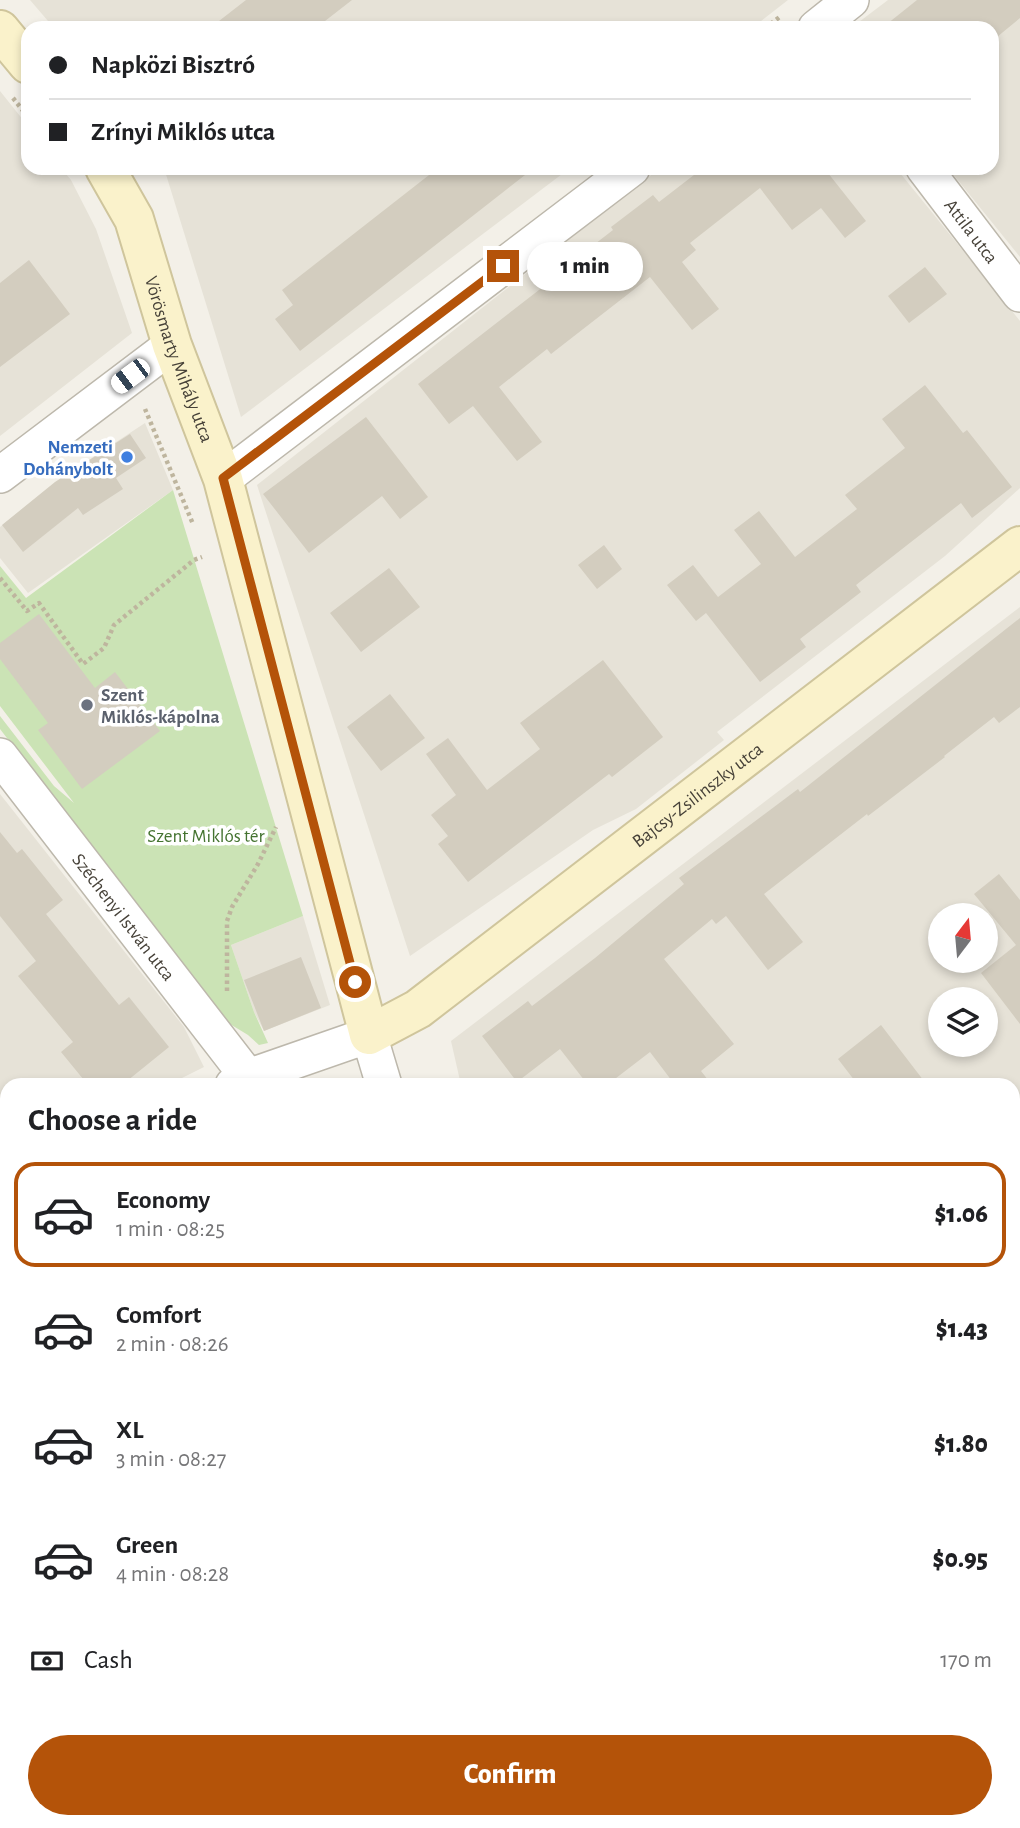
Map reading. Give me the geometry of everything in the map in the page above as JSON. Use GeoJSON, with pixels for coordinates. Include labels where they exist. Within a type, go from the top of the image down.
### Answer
{"type":"FeatureCollection","features":[{"type":"Feature","properties":{"kind":"street"},"geometry":{"type":"LineString","coordinates":[[826,21],[851,0]]}},
{"type":"Feature","properties":{"kind":"street"},"geometry":{"type":"LineString","coordinates":[[0,30],[21,56]]}},
{"type":"Feature","properties":{"kind":"street","name":"Vörösmarty Mihály utca"},"geometry":{"type":"LineString","coordinates":[[110,175],[134,219],[172,345],[223,478],[382,1078]]}},
{"type":"Feature","properties":{"kind":"street"},"geometry":{"type":"LineString","coordinates":[[223,478],[623,175]]}},
{"type":"Feature","properties":{"kind":"street","name":"Attila utca"},"geometry":{"type":"LineString","coordinates":[[929,175],[1020,294]]}},
{"type":"Feature","properties":{"kind":"street"},"geometry":{"type":"LineString","coordinates":[[0,475],[172,345]]}},
{"type":"Feature","properties":{"kind":"street","name":"Bajcsy-Zsilinszky utca"},"geometry":{"type":"LineString","coordinates":[[369,1035],[418,1009],[1020,546]]}},
{"type":"Feature","properties":{"kind":"street","name":"Széchenyi István utca"},"geometry":{"type":"LineString","coordinates":[[0,756],[220,1041],[238,1078]]}},
{"type":"Feature","properties":{"kind":"street"},"geometry":{"type":"LineString","coordinates":[[248,1078],[369,1035]]}},
{"type":"Feature","properties":{"kind":"path"},"geometry":{"type":"LineString","coordinates":[[0,578],[27,611],[39,603],[83,664],[104,648],[114,625],[194,560],[202,557]]}},
{"type":"Feature","properties":{"kind":"path"},"geometry":{"type":"LineString","coordinates":[[220,1041],[227,993],[227,921],[279,820]]}},
{"type":"Feature","properties":{"kind":"shaded area"},"geometry":{"type":"Polygon","coordinates":[[[30,0],[788,0],[761,21],[48,21],[30,0]]]}},
{"type":"Feature","properties":{"kind":"shaded area"},"geometry":{"type":"Polygon","coordinates":[[[888,0],[1020,0],[1020,257],[954,175],[999,175],[999,21],[860,21],[888,0]]]}},
{"type":"Feature","properties":{"kind":"shaded area"},"geometry":{"type":"Polygon","coordinates":[[[0,91],[21,117],[21,175],[67,175],[71,180],[96,229],[132,333],[0,436],[0,91]]]}},
{"type":"Feature","properties":{"kind":"shaded area"},"geometry":{"type":"Polygon","coordinates":[[[166,175],[561,175],[241,417],[166,175]]]}},
{"type":"Feature","properties":{"kind":"shaded area"},"geometry":{"type":"Polygon","coordinates":[[[651,175],[902,175],[1020,321],[1020,488],[945,556],[717,732],[724,740],[636,809],[593,830],[410,956],[257,485],[651,175]]]}},
{"type":"Feature","properties":{"kind":"shaded area"},"geometry":{"type":"Polygon","coordinates":[[[145,423],[173,490],[28,593],[0,558],[0,527],[60,479],[145,423]]]}},
{"type":"Feature","properties":{"kind":"shaded area"},"geometry":{"type":"Polygon","coordinates":[[[1020,607],[1020,1078],[459,1078],[451,1041],[1020,607]]]}},
{"type":"Feature","properties":{"kind":"shaded area"},"geometry":{"type":"Polygon","coordinates":[[[0,794],[184,1027],[204,1067],[182,1078],[0,1078],[0,794]]]}},
{"type":"Feature","properties":{"kind":"shaded area"},"geometry":{"type":"Polygon","coordinates":[[[303,916],[330,1005],[264,1031],[254,1012],[231,945],[303,916]]]}},
{"type":"Feature","properties":{"kind":"green space","name":"Szent Miklós tér"},"geometry":{"type":"Polygon","coordinates":[[[173,490],[303,916],[231,945],[254,1012],[268,1043],[259,1045],[225,1021],[0,729],[0,716],[54,786],[74,803],[0,706],[0,566],[26,598],[173,490]]]}},
{"type":"Feature","properties":{"kind":"building"},"geometry":{"type":"Polygon","coordinates":[[[246,0],[352,0],[325,21],[219,21],[246,0]]]}},
{"type":"Feature","properties":{"kind":"building"},"geometry":{"type":"Polygon","coordinates":[[[917,0],[1020,0],[1020,18],[999,35],[999,21],[891,21],[917,0]]]}},
{"type":"Feature","properties":{"kind":"building"},"geometry":{"type":"Polygon","coordinates":[[[429,175],[525,175],[300,351],[275,319],[293,305],[282,290],[429,175]]]}},
{"type":"Feature","properties":{"kind":"building"},"geometry":{"type":"Polygon","coordinates":[[[694,175],[830,175],[866,221],[845,238],[821,208],[792,230],[760,188],[690,243],[696,250],[682,262],[719,309],[692,330],[650,277],[551,354],[547,349],[499,387],[542,442],[517,461],[473,406],[449,424],[418,384],[548,283],[547,281],[613,230],[611,227],[653,195],[659,202],[694,175]]]}},
{"type":"Feature","properties":{"kind":"building"},"geometry":{"type":"Polygon","coordinates":[[[29,260],[70,314],[0,367],[0,283],[29,260]]]}},
{"type":"Feature","properties":{"kind":"building"},"geometry":{"type":"Polygon","coordinates":[[[925,267],[947,294],[909,323],[888,296],[925,267]]]}},
{"type":"Feature","properties":{"kind":"building"},"geometry":{"type":"Polygon","coordinates":[[[925,385],[963,433],[967,430],[1012,487],[972,518],[961,503],[856,585],[861,592],[800,639],[806,647],[760,682],[706,613],[696,621],[667,585],[693,565],[718,597],[761,564],[734,530],[759,511],[795,557],[857,509],[845,495],[905,448],[882,419],[925,385]]]}},
{"type":"Feature","properties":{"kind":"building"},"geometry":{"type":"Polygon","coordinates":[[[366,417],[428,497],[400,519],[382,496],[309,553],[263,494],[366,417]]]}},
{"type":"Feature","properties":{"kind":"building"},"geometry":{"type":"Polygon","coordinates":[[[130,434],[146,458],[116,478],[123,489],[83,515],[78,508],[23,552],[2,525],[55,482],[130,434]]]}},
{"type":"Feature","properties":{"kind":"building"},"geometry":{"type":"Polygon","coordinates":[[[604,545],[622,569],[597,589],[578,565],[604,545]]]}},
{"type":"Feature","properties":{"kind":"building"},"geometry":{"type":"Polygon","coordinates":[[[389,568],[420,607],[361,652],[330,613],[389,568]]]}},
{"type":"Feature","properties":{"kind":"building","name":"Szent Miklós-kápolna"},"geometry":{"type":"Polygon","coordinates":[[[39,614],[95,688],[115,672],[160,731],[82,789],[38,730],[48,723],[0,659],[0,643],[39,614]]]}},
{"type":"Feature","properties":{"kind":"building"},"geometry":{"type":"Polygon","coordinates":[[[1020,618],[1020,707],[999,723],[994,717],[764,894],[803,942],[768,970],[726,916],[716,924],[712,919],[664,959],[734,1044],[701,1071],[706,1078],[670,1078],[650,1052],[616,1078],[583,1078],[560,1049],[522,1078],[514,1078],[482,1036],[528,1001],[532,1006],[595,958],[684,884],[679,878],[798,789],[800,792],[1020,618]]]}},
{"type":"Feature","properties":{"kind":"building"},"geometry":{"type":"Polygon","coordinates":[[[603,660],[663,737],[612,777],[609,774],[468,882],[438,844],[448,836],[431,815],[456,795],[426,754],[448,738],[487,790],[540,749],[520,723],[603,660]]]}},
{"type":"Feature","properties":{"kind":"building"},"geometry":{"type":"Polygon","coordinates":[[[390,694],[425,738],[381,771],[347,727],[390,694]]]}},
{"type":"Feature","properties":{"kind":"building"},"geometry":{"type":"Polygon","coordinates":[[[0,832],[17,853],[22,849],[63,900],[46,914],[119,1005],[129,997],[169,1047],[131,1078],[82,1078],[61,1052],[73,1042],[18,976],[36,961],[0,916],[0,832]]]}},
{"type":"Feature","properties":{"kind":"building"},"geometry":{"type":"Polygon","coordinates":[[[999,874],[1020,900],[1020,1024],[998,995],[998,987],[992,987],[981,973],[998,973],[998,959],[1016,945],[998,923],[998,903],[981,903],[974,894],[999,874]]]}},
{"type":"Feature","properties":{"kind":"building"},"geometry":{"type":"Polygon","coordinates":[[[301,957],[321,1008],[264,1031],[244,980],[301,957]]]}},
{"type":"Feature","properties":{"kind":"building"},"geometry":{"type":"Polygon","coordinates":[[[881,1025],[922,1078],[853,1078],[838,1059],[881,1025]]]}},
{"type":"Feature","properties":{"kind":"place","name":"Nemzeti Dohánybolt"},"geometry":{"type":"Point","coordinates":[127,457]}},
{"type":"Feature","properties":{"kind":"place","name":"Szent Miklós-kápolna"},"geometry":{"type":"Point","coordinates":[87,705]}},
{"type":"Feature","properties":{"kind":"route"},"geometry":{"type":"LineString","coordinates":[[355,982],[223,478],[503,266]]}}]}
